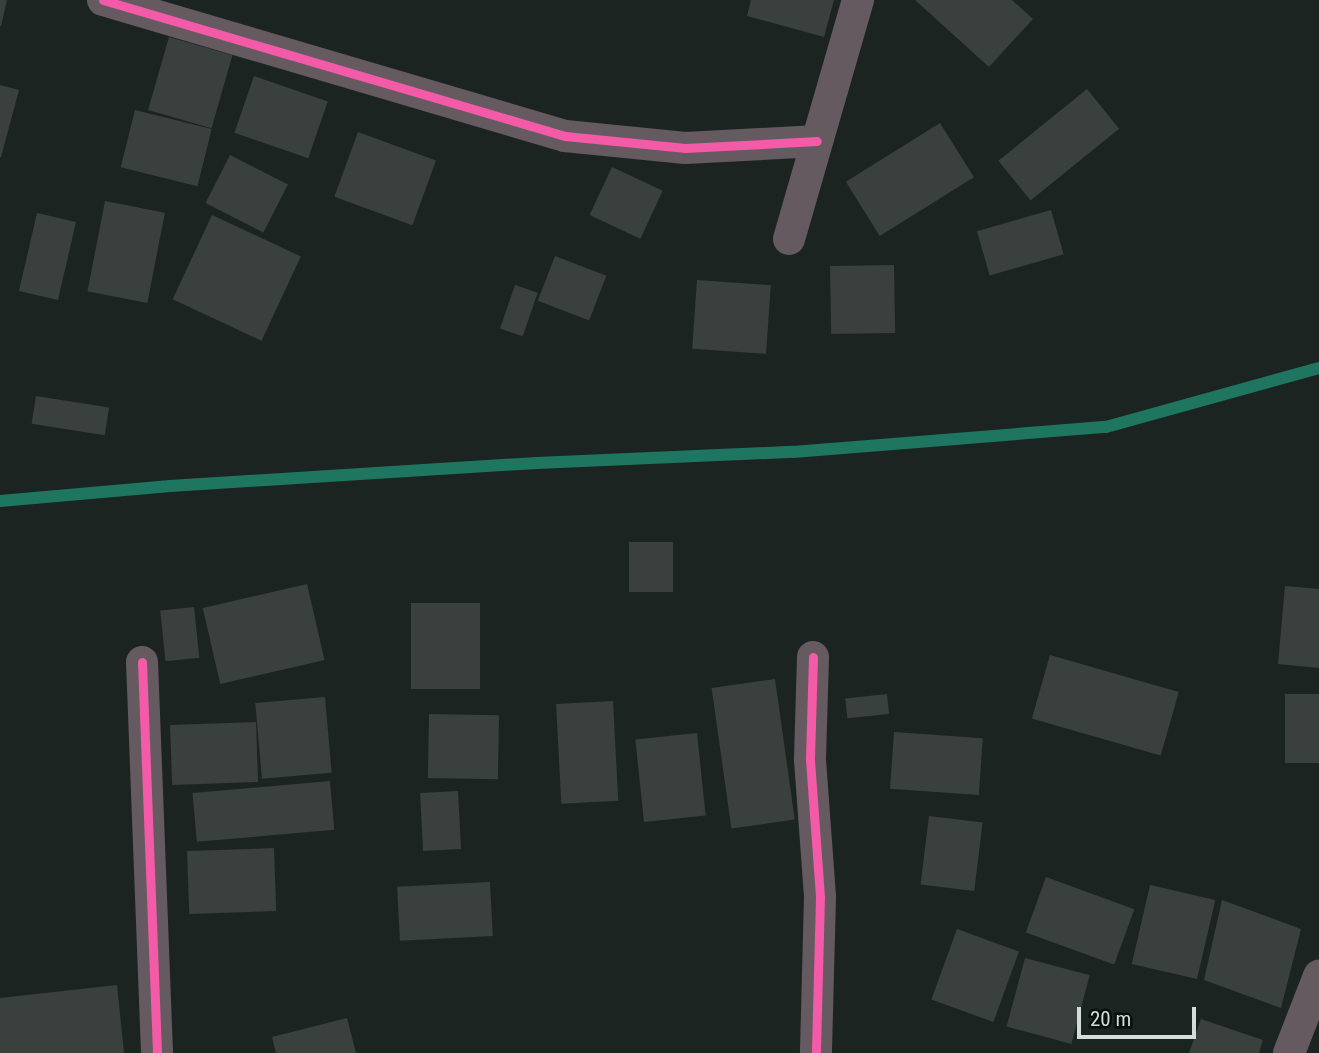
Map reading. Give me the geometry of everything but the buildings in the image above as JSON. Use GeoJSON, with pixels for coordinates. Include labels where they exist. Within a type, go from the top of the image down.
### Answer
{"type":"FeatureCollection","features":[{"type":"Feature","properties":{"kind":"street"},"geometry":{"type":"LineString","coordinates":[[103,0],[565,136],[685,148],[817,141]]}},
{"type":"Feature","properties":{"kind":"street"},"geometry":{"type":"LineString","coordinates":[[789,239],[858,0]]}},
{"type":"Feature","properties":{"kind":"street"},"geometry":{"type":"LineString","coordinates":[[813,657],[810,760],[820,897],[816,1053]]}},
{"type":"Feature","properties":{"kind":"street"},"geometry":{"type":"LineString","coordinates":[[142,662],[157,1053]]}},
{"type":"Feature","properties":{"kind":"street"},"geometry":{"type":"LineString","coordinates":[[1289,1053],[1319,976]]}},
{"type":"Feature","properties":{"kind":"waterway"},"geometry":{"type":"LineString","coordinates":[[0,501],[170,486],[537,463],[793,452],[1106,427],[1319,368]]}},
{"type":"Feature","properties":{"kind":"cycle path"},"geometry":{"type":"LineString","coordinates":[[103,0],[565,136],[685,148],[817,141]]}},
{"type":"Feature","properties":{"kind":"cycle path"},"geometry":{"type":"LineString","coordinates":[[813,657],[810,760],[820,897],[816,1053]]}},
{"type":"Feature","properties":{"kind":"cycle path"},"geometry":{"type":"LineString","coordinates":[[142,662],[157,1053]]}}]}
